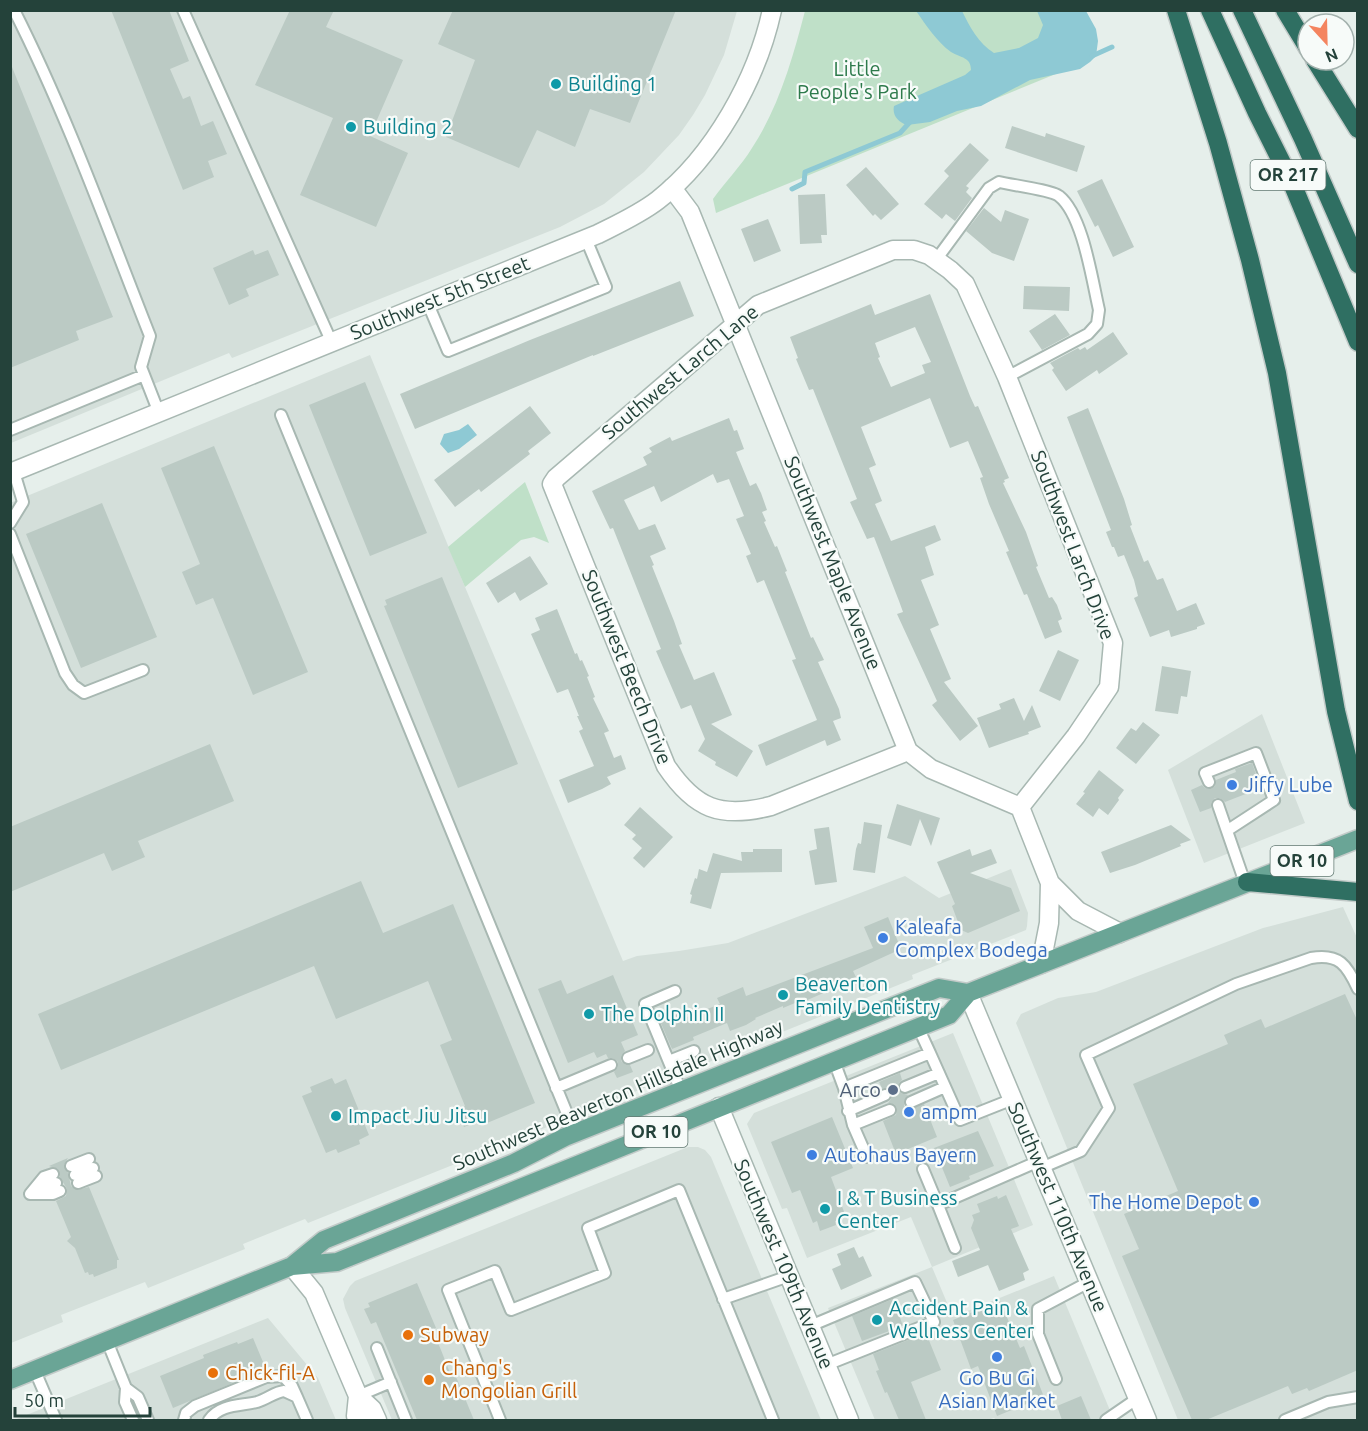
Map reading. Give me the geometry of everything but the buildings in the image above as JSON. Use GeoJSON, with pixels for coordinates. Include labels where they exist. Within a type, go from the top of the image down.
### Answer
{"type":"FeatureCollection","features":[{"type":"Feature","properties":{"kind":"highway"},"geometry":{"type":"LineString","coordinates":[[1176,10],[1218,143],[1250,260],[1277,374],[1336,711],[1358,801]]}},
{"type":"Feature","properties":{"kind":"highway","name":"OR 217"},"geometry":{"type":"LineString","coordinates":[[1210,10],[1292,183],[1358,342]]}},
{"type":"Feature","properties":{"kind":"highway","name":"OR 217"},"geometry":{"type":"LineString","coordinates":[[1242,10],[1303,139],[1358,264]]}},
{"type":"Feature","properties":{"kind":"highway"},"geometry":{"type":"LineString","coordinates":[[1285,10],[1296,28]]}},
{"type":"Feature","properties":{"kind":"highway"},"geometry":{"type":"LineString","coordinates":[[1322,72],[1358,129]]}},
{"type":"Feature","properties":{"kind":"highway"},"geometry":{"type":"LineString","coordinates":[[1246,883],[1358,892]]}},
{"type":"Feature","properties":{"kind":"main road","name":"Southwest Beaverton Hillsdale Highway"},"geometry":{"type":"LineString","coordinates":[[10,1380],[292,1266],[337,1262],[950,1015],[968,993],[1358,839]]}},
{"type":"Feature","properties":{"kind":"main road","name":"Southwest Beaverton Hillsdale Highway"},"geometry":{"type":"LineString","coordinates":[[292,1266],[324,1240],[514,1163],[574,1133],[939,988],[968,993]]}},
{"type":"Feature","properties":{"kind":"main road"},"geometry":{"type":"LineString","coordinates":[[719,1107],[719,1098],[737,1069]]}},
{"type":"Feature","properties":{"kind":"street","name":"Southwest 5th Street"},"geometry":{"type":"LineString","coordinates":[[12,473],[586,239],[641,212],[672,188],[714,138],[742,93],[760,54],[772,10]]}},
{"type":"Feature","properties":{"kind":"street","name":"Southwest Maple Avenue"},"geometry":{"type":"LineString","coordinates":[[672,188],[690,212],[908,751]]}},
{"type":"Feature","properties":{"kind":"street","name":"Southwest Larch Lane"},"geometry":{"type":"LineString","coordinates":[[552,484],[556,478],[758,305],[893,250],[914,250],[936,260],[966,284],[975,301]]}},
{"type":"Feature","properties":{"kind":"street","name":"Southwest Larch Drive"},"geometry":{"type":"LineString","coordinates":[[975,301],[1113,643],[1108,687],[1076,736],[1020,807]]}},
{"type":"Feature","properties":{"kind":"street","name":"Southwest Beech Drive"},"geometry":{"type":"LineString","coordinates":[[552,484],[666,766],[686,792],[712,808],[730,812],[750,812],[771,806],[908,751]]}},
{"type":"Feature","properties":{"kind":"street"},"geometry":{"type":"LineString","coordinates":[[908,751],[932,769],[1020,807],[1050,883],[1049,922],[1041,964]]}},
{"type":"Feature","properties":{"kind":"street"},"geometry":{"type":"LineString","coordinates":[[1050,883],[1078,911],[1120,933]]}},
{"type":"Feature","properties":{"kind":"street","name":"Southwest 110th Avenue"},"geometry":{"type":"LineString","coordinates":[[968,993],[1147,1420]]}},
{"type":"Feature","properties":{"kind":"street","name":"Southwest 109th Avenue"},"geometry":{"type":"LineString","coordinates":[[719,1107],[849,1420]]}},
{"type":"Feature","properties":{"kind":"street"},"geometry":{"type":"LineString","coordinates":[[292,1266],[314,1293],[358,1396],[372,1409],[377,1420]]}},
{"type":"Feature","properties":{"kind":"street"},"geometry":{"type":"LineString","coordinates":[[358,1396],[356,1416],[358,1420]]}},
{"type":"Feature","properties":{"kind":"lane"},"geometry":{"type":"LineString","coordinates":[[14,10],[30,41],[72,140],[150,336],[141,367],[159,413]]}},
{"type":"Feature","properties":{"kind":"lane"},"geometry":{"type":"LineString","coordinates":[[183,10],[332,343]]}},
{"type":"Feature","properties":{"kind":"lane"},"geometry":{"type":"LineString","coordinates":[[936,260],[989,188],[999,182],[1058,195],[1069,208],[1078,223],[1099,310],[1097,324],[1088,334],[1007,376]]}},
{"type":"Feature","properties":{"kind":"lane"},"geometry":{"type":"LineString","coordinates":[[428,304],[448,351],[606,287],[586,239]]}},
{"type":"Feature","properties":{"kind":"lane"},"geometry":{"type":"LineString","coordinates":[[10,430],[144,375]]}},
{"type":"Feature","properties":{"kind":"lane"},"geometry":{"type":"LineString","coordinates":[[282,415],[574,1133]]}},
{"type":"Feature","properties":{"kind":"lane"},"geometry":{"type":"LineString","coordinates":[[10,522],[23,502],[12,473]]}},
{"type":"Feature","properties":{"kind":"lane"},"geometry":{"type":"LineString","coordinates":[[10,534],[65,673],[73,685],[84,693],[143,670]]}},
{"type":"Feature","properties":{"kind":"lane"},"geometry":{"type":"LineString","coordinates":[[1209,782],[1205,773],[1256,753],[1274,800],[1228,830]]}},
{"type":"Feature","properties":{"kind":"lane"},"geometry":{"type":"LineString","coordinates":[[1218,805],[1246,883]]}},
{"type":"Feature","properties":{"kind":"lane"},"geometry":{"type":"LineString","coordinates":[[938,1205],[1081,1151],[1109,1108],[1086,1055],[1236,984],[1311,958],[1322,956],[1343,963],[1350,971],[1358,989]]}},
{"type":"Feature","properties":{"kind":"lane"},"geometry":{"type":"LineString","coordinates":[[675,991],[645,1004],[681,1091]]}},
{"type":"Feature","properties":{"kind":"lane"},"geometry":{"type":"LineString","coordinates":[[918,1027],[960,1120],[1012,1099]]}},
{"type":"Feature","properties":{"kind":"lane"},"geometry":{"type":"LineString","coordinates":[[628,1058],[648,1050]]}},
{"type":"Feature","properties":{"kind":"lane"},"geometry":{"type":"LineString","coordinates":[[669,1061],[694,1051]]}},
{"type":"Feature","properties":{"kind":"lane"},"geometry":{"type":"LineString","coordinates":[[844,1088],[930,1053]]}},
{"type":"Feature","properties":{"kind":"lane"},"geometry":{"type":"LineString","coordinates":[[834,1061],[844,1088],[848,1111],[867,1157]]}},
{"type":"Feature","properties":{"kind":"lane"},"geometry":{"type":"LineString","coordinates":[[556,1088],[611,1065]]}},
{"type":"Feature","properties":{"kind":"lane"},"geometry":{"type":"LineString","coordinates":[[905,1087],[939,1074]]}},
{"type":"Feature","properties":{"kind":"lane"},"geometry":{"type":"LineString","coordinates":[[911,1101],[945,1087]]}},
{"type":"Feature","properties":{"kind":"lane"},"geometry":{"type":"LineString","coordinates":[[848,1111],[885,1095]]}},
{"type":"Feature","properties":{"kind":"lane"},"geometry":{"type":"LineString","coordinates":[[853,1125],[891,1110]]}},
{"type":"Feature","properties":{"kind":"lane"},"geometry":{"type":"LineString","coordinates":[[75,1175],[92,1168],[75,1175]]}},
{"type":"Feature","properties":{"kind":"lane"},"geometry":{"type":"LineString","coordinates":[[922,1169],[955,1248]]}},
{"type":"Feature","properties":{"kind":"lane"},"geometry":{"type":"LineString","coordinates":[[30,1194],[56,1182]]}},
{"type":"Feature","properties":{"kind":"lane"},"geometry":{"type":"LineString","coordinates":[[501,1420],[448,1290],[495,1271],[511,1310],[605,1273],[588,1228],[679,1190],[773,1420]]}},
{"type":"Feature","properties":{"kind":"lane"},"geometry":{"type":"LineString","coordinates":[[723,1299],[789,1276]]}},
{"type":"Feature","properties":{"kind":"lane"},"geometry":{"type":"LineString","coordinates":[[810,1326],[915,1282],[934,1322],[826,1365]]}},
{"type":"Feature","properties":{"kind":"lane"},"geometry":{"type":"LineString","coordinates":[[1056,1378],[1038,1334],[1038,1309],[1089,1282]]}},
{"type":"Feature","properties":{"kind":"lane"},"geometry":{"type":"LineString","coordinates":[[107,1341],[126,1388],[125,1402],[133,1420]]}},
{"type":"Feature","properties":{"kind":"lane"},"geometry":{"type":"LineString","coordinates":[[377,1348],[406,1420]]}},
{"type":"Feature","properties":{"kind":"lane"},"geometry":{"type":"LineString","coordinates":[[35,1371],[56,1420]]}},
{"type":"Feature","properties":{"kind":"lane"},"geometry":{"type":"LineString","coordinates":[[184,1420],[186,1413],[195,1406],[266,1377],[283,1376],[292,1386],[307,1420]]}},
{"type":"Feature","properties":{"kind":"lane"},"geometry":{"type":"LineString","coordinates":[[358,1396],[391,1382]]}},
{"type":"Feature","properties":{"kind":"lane"},"geometry":{"type":"LineString","coordinates":[[126,1388],[138,1397],[148,1420]]}},
{"type":"Feature","properties":{"kind":"lane"},"geometry":{"type":"LineString","coordinates":[[209,1420],[219,1411],[240,1403],[256,1402],[280,1391],[287,1391],[297,1397]]}},
{"type":"Feature","properties":{"kind":"lane"},"geometry":{"type":"LineString","coordinates":[[1285,1420],[1328,1402],[1358,1397]]}},
{"type":"Feature","properties":{"kind":"lane"},"geometry":{"type":"LineString","coordinates":[[1106,1420],[1138,1398]]}},
{"type":"Feature","properties":{"kind":"shaded area"},"geometry":{"type":"Polygon","coordinates":[[[11,11],[737,11],[724,55],[693,115],[679,135],[644,172],[604,204],[560,227],[232,358],[229,353],[11,443],[11,11]]]}},
{"type":"Feature","properties":{"kind":"shaded area"},"geometry":{"type":"Polygon","coordinates":[[[370,355],[623,961],[637,956],[728,943],[905,876],[939,898],[1011,869],[1028,913],[1026,930],[912,975],[913,979],[765,1039],[762,1033],[712,1053],[714,1060],[308,1223],[305,1219],[243,1244],[245,1249],[148,1288],[145,1282],[61,1315],[63,1322],[11,1343],[10,503],[370,355]]]}},
{"type":"Feature","properties":{"kind":"shaded area"},"geometry":{"type":"Polygon","coordinates":[[[1262,714],[1305,823],[1204,863],[1168,770],[1262,714]]]}},
{"type":"Feature","properties":{"kind":"shaded area"},"geometry":{"type":"Polygon","coordinates":[[[1343,907],[1358,940],[1357,1420],[1178,1420],[1016,1023],[1021,1014],[1058,998],[1096,992],[1263,928],[1343,907]]]}},
{"type":"Feature","properties":{"kind":"shaded area"},"geometry":{"type":"Polygon","coordinates":[[[953,1033],[1033,1225],[932,1267],[911,1217],[807,1258],[787,1208],[782,1209],[747,1124],[754,1113],[953,1033]]]}},
{"type":"Feature","properties":{"kind":"shaded area"},"geometry":{"type":"Polygon","coordinates":[[[688,1147],[705,1150],[711,1157],[821,1420],[392,1420],[345,1308],[343,1299],[355,1281],[688,1147]]]}},
{"type":"Feature","properties":{"kind":"shaded area"},"geometry":{"type":"Polygon","coordinates":[[[932,1267],[953,1317],[1054,1276],[1114,1420],[996,1420],[994,1418],[987,1420],[875,1420],[828,1308],[932,1267]]]}},
{"type":"Feature","properties":{"kind":"shaded area"},"geometry":{"type":"Polygon","coordinates":[[[268,1318],[318,1378],[336,1420],[14,1420],[268,1318]]]}},
{"type":"Feature","properties":{"kind":"green space","name":"Little People's Park"},"geometry":{"type":"Polygon","coordinates":[[[805,11],[1062,11],[1085,62],[716,213],[713,199],[748,155],[770,116],[790,64],[805,11]]]}},
{"type":"Feature","properties":{"kind":"green space"},"geometry":{"type":"Polygon","coordinates":[[[525,482],[549,543],[534,537],[521,540],[465,587],[448,547],[525,482]]]}},
{"type":"Feature","properties":{"kind":"water"},"geometry":{"type":"Polygon","coordinates":[[[916,11],[962,11],[979,40],[994,53],[1019,48],[1038,38],[1043,25],[1037,11],[1086,11],[1096,29],[1098,41],[1096,56],[1080,69],[1030,80],[981,106],[957,111],[930,122],[907,125],[896,118],[894,106],[965,75],[971,70],[967,60],[951,52],[941,43],[916,11]]]}},
{"type":"Feature","properties":{"kind":"water"},"geometry":{"type":"Polygon","coordinates":[[[468,424],[477,435],[459,449],[448,453],[440,444],[444,434],[459,430],[468,424]]]}},
{"type":"Feature","properties":{"kind":"waterway"},"geometry":{"type":"LineString","coordinates":[[1092,56],[1112,47]]}},
{"type":"Feature","properties":{"kind":"waterway"},"geometry":{"type":"LineString","coordinates":[[792,189],[804,183],[805,172],[900,133],[910,122]]}},
{"type":"Feature","properties":{"kind":"place","name":"Building 1"},"geometry":{"type":"Point","coordinates":[556,84]}},
{"type":"Feature","properties":{"kind":"place","name":"Building 2"},"geometry":{"type":"Point","coordinates":[351,127]}},
{"type":"Feature","properties":{"kind":"place","name":"Jiffy Lube"},"geometry":{"type":"Point","coordinates":[1232,785]}},
{"type":"Feature","properties":{"kind":"place","name":"Kaleafa Complex Bodega"},"geometry":{"type":"Point","coordinates":[883,938]}},
{"type":"Feature","properties":{"kind":"place","name":"Beaverton Family Dentistry"},"geometry":{"type":"Point","coordinates":[783,995]}},
{"type":"Feature","properties":{"kind":"place","name":"The Dolphin II"},"geometry":{"type":"Point","coordinates":[589,1014]}},
{"type":"Feature","properties":{"kind":"place","name":"Arco"},"geometry":{"type":"Point","coordinates":[893,1090]}},
{"type":"Feature","properties":{"kind":"place","name":"ampm"},"geometry":{"type":"Point","coordinates":[909,1112]}},
{"type":"Feature","properties":{"kind":"place","name":"Impact Jiu Jitsu"},"geometry":{"type":"Point","coordinates":[336,1116]}},
{"type":"Feature","properties":{"kind":"place","name":"Autohaus Bayern"},"geometry":{"type":"Point","coordinates":[812,1155]}},
{"type":"Feature","properties":{"kind":"place","name":"The Home Depot"},"geometry":{"type":"Point","coordinates":[1254,1202]}},
{"type":"Feature","properties":{"kind":"place","name":"I & T Business Center"},"geometry":{"type":"Point","coordinates":[825,1209]}},
{"type":"Feature","properties":{"kind":"place","name":"Accident Pain & Wellness Center"},"geometry":{"type":"Point","coordinates":[877,1320]}},
{"type":"Feature","properties":{"kind":"place","name":"Subway"},"geometry":{"type":"Point","coordinates":[408,1335]}},
{"type":"Feature","properties":{"kind":"place","name":"Go Bu Gi Asian Market"},"geometry":{"type":"Point","coordinates":[997,1357]}},
{"type":"Feature","properties":{"kind":"place","name":"Chick-fil-A"},"geometry":{"type":"Point","coordinates":[213,1373]}},
{"type":"Feature","properties":{"kind":"place","name":"Chang's Mongolian Grill"},"geometry":{"type":"Point","coordinates":[429,1380]}}]}
